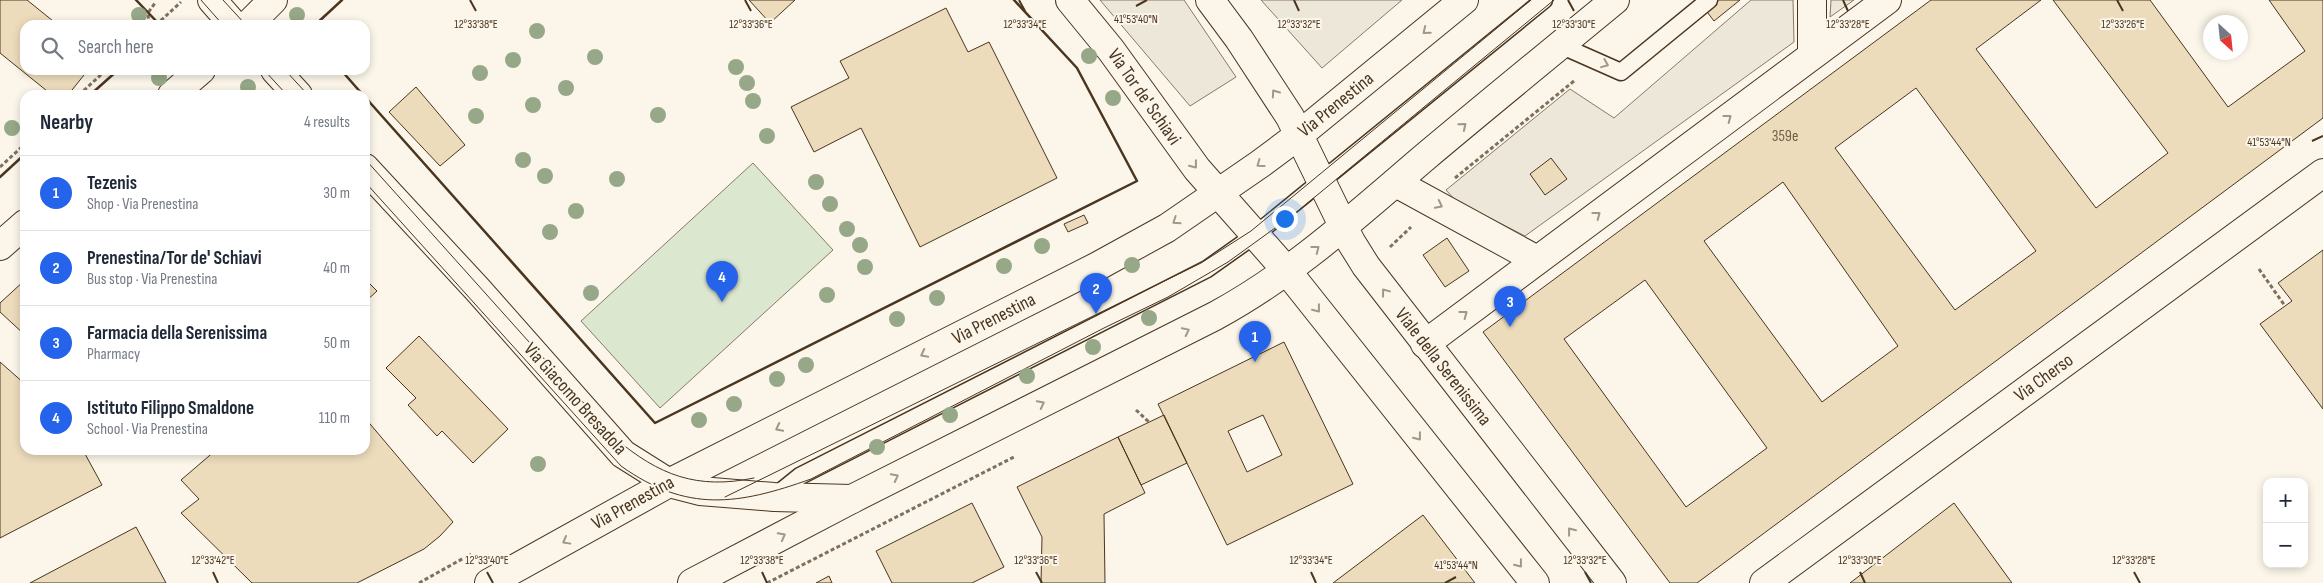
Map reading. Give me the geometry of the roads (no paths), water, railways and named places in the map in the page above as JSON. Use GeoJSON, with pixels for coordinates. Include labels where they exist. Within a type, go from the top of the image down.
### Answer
{"type":"FeatureCollection","features":[{"type":"Feature","properties":{"kind":"main road"},"geometry":{"type":"LineString","coordinates":[[212,0],[230,20]]}},
{"type":"Feature","properties":{"kind":"main road"},"geometry":{"type":"LineString","coordinates":[[253,20],[273,0]]}},
{"type":"Feature","properties":{"kind":"main road","name":"Via Tor de' Schiavi"},"geometry":{"type":"LineString","coordinates":[[1070,0],[1111,50],[1163,124],[1217,194]]}},
{"type":"Feature","properties":{"kind":"main road"},"geometry":{"type":"LineString","coordinates":[[1210,0],[1280,101],[1299,135]]}},
{"type":"Feature","properties":{"kind":"main road","name":"Via Prenestina"},"geometry":{"type":"LineString","coordinates":[[489,583],[669,483],[1098,266],[1167,228],[1299,135],[1464,0]]}},
{"type":"Feature","properties":{"kind":"main road"},"geometry":{"type":"LineString","coordinates":[[692,583],[852,499],[1215,316],[1288,271],[1345,226],[1615,0]]}},
{"type":"Feature","properties":{"kind":"main road"},"geometry":{"type":"LineString","coordinates":[[1812,0],[1812,55]]}},
{"type":"Feature","properties":{"kind":"main road"},"geometry":{"type":"LineString","coordinates":[[1425,344],[1887,0]]}},
{"type":"Feature","properties":{"kind":"main road"},"geometry":{"type":"LineString","coordinates":[[178,90],[195,75]]}},
{"type":"Feature","properties":{"kind":"main road"},"geometry":{"type":"LineString","coordinates":[[280,75],[293,90]]}},
{"type":"Feature","properties":{"kind":"main road","name":"Viale della Serenissima"},"geometry":{"type":"LineString","coordinates":[[1299,135],[1345,226],[1351,242],[1366,266],[1612,583]]}},
{"type":"Feature","properties":{"kind":"main road","name":"Via Giacomo Bresadola"},"geometry":{"type":"LineString","coordinates":[[370,173],[478,290],[623,454],[669,483],[709,492],[852,499]]}},
{"type":"Feature","properties":{"kind":"main road","name":"Via Cherso"},"geometry":{"type":"LineString","coordinates":[[1764,583],[2323,173]]}},
{"type":"Feature","properties":{"kind":"main road"},"geometry":{"type":"LineString","coordinates":[[1396,182],[1536,260]]}},
{"type":"Feature","properties":{"kind":"main road"},"geometry":{"type":"LineString","coordinates":[[1217,194],[1288,271],[1534,583]]}},
{"type":"Feature","properties":{"kind":"main road"},"geometry":{"type":"LineString","coordinates":[[0,246],[20,228]]}},
{"type":"Feature","properties":{"kind":"lane"},"geometry":{"type":"LineString","coordinates":[[768,496],[800,476],[1206,269],[1254,235],[1322,181],[1544,0]]}},
{"type":"Feature","properties":{"kind":"lane"},"geometry":{"type":"LineString","coordinates":[[1560,45],[1621,72],[1709,0]]}},
{"type":"Feature","properties":{"kind":"tram line"},"geometry":{"type":"LineString","coordinates":[[201,0],[219,20]]}},
{"type":"Feature","properties":{"kind":"tram line"},"geometry":{"type":"LineString","coordinates":[[223,0],[241,20]]}},
{"type":"Feature","properties":{"kind":"tram line"},"geometry":{"type":"LineString","coordinates":[[725,497],[1201,263],[1251,231],[1531,0]]}},
{"type":"Feature","properties":{"kind":"tram line"},"geometry":{"type":"LineString","coordinates":[[370,188],[621,466],[645,481],[668,492],[691,498],[713,500],[736,499],[760,495],[811,479],[1168,297],[1228,262],[1293,215],[1554,0]]}},
{"type":"Feature","properties":{"kind":"tram line"},"geometry":{"type":"LineString","coordinates":[[269,75],[282,90]]}},
{"type":"Feature","properties":{"kind":"tram line"},"geometry":{"type":"LineString","coordinates":[[290,75],[303,90]]}},
{"type":"Feature","properties":{"kind":"tram line"},"geometry":{"type":"LineString","coordinates":[[370,165],[616,439],[648,462],[680,476],[714,482],[754,478]]}},
{"type":"Feature","properties":{"kind":"place","name":"Istituto Filippo Smaldone"},"geometry":{"type":"Point","coordinates":[722,302]}},
{"type":"Feature","properties":{"kind":"place","name":"Prenestina/Tor de' Schiavi"},"geometry":{"type":"Point","coordinates":[1096,314]}},
{"type":"Feature","properties":{"kind":"place","name":"Farmacia della Serenissima"},"geometry":{"type":"Point","coordinates":[1510,327]}},
{"type":"Feature","properties":{"kind":"place","name":"Tezenis"},"geometry":{"type":"Point","coordinates":[1255,362]}}]}
